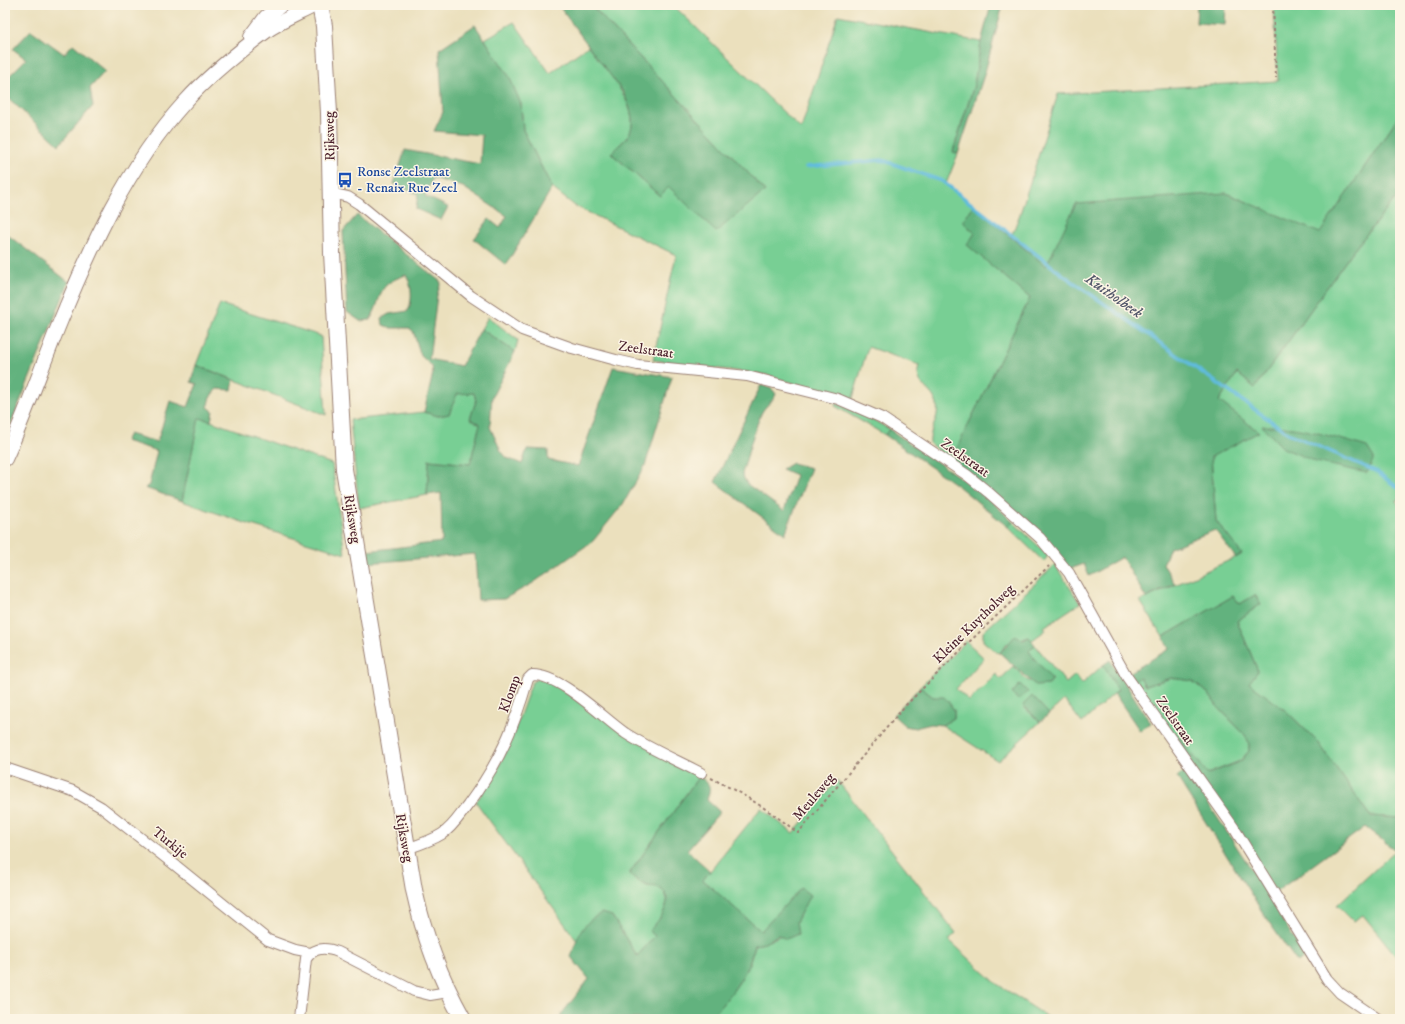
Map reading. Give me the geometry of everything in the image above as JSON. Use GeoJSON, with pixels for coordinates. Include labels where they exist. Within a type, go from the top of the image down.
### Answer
{"type":"FeatureCollection","features":[{"type":"Feature","properties":{"kind":"main road"},"geometry":{"type":"LineString","coordinates":[[237,54],[266,17],[281,5]]}},
{"type":"Feature","properties":{"kind":"main road"},"geometry":{"type":"LineString","coordinates":[[5,459],[75,286],[93,246],[120,194],[171,118],[202,85],[237,54],[266,32],[315,5]]}},
{"type":"Feature","properties":{"kind":"main road","name":"Rijksweg"},"geometry":{"type":"LineString","coordinates":[[320,5],[324,26],[330,113],[331,193],[340,410],[344,469],[406,849],[424,932],[448,992],[463,1019]]}},
{"type":"Feature","properties":{"kind":"street","name":"Zeelstraat"},"geometry":{"type":"LineString","coordinates":[[331,193],[348,197],[359,204],[478,301],[508,321],[530,333],[572,348],[638,365],[747,376],[825,394],[882,418],[967,475],[1027,526],[1057,558],[1076,583],[1127,676],[1234,828],[1322,971],[1338,991],[1378,1019]]}},
{"type":"Feature","properties":{"kind":"street","name":"Klomp"},"geometry":{"type":"LineString","coordinates":[[406,849],[428,842],[452,827],[490,775],[514,727],[528,679],[532,675],[547,677],[567,688],[625,733],[701,773]]}},
{"type":"Feature","properties":{"kind":"street","name":"Turkije"},"geometry":{"type":"LineString","coordinates":[[5,768],[73,791],[101,807],[268,940],[295,950],[310,953],[318,949],[330,949],[414,992],[430,995],[448,992]]}},
{"type":"Feature","properties":{"kind":"street"},"geometry":{"type":"LineString","coordinates":[[299,1019],[302,980],[306,959],[310,953]]}},
{"type":"Feature","properties":{"kind":"path"},"geometry":{"type":"LineString","coordinates":[[1273,5],[1276,78]]}},
{"type":"Feature","properties":{"kind":"path","name":"Kleine Kuytholweg"},"geometry":{"type":"LineString","coordinates":[[905,706],[1057,558]]}},
{"type":"Feature","properties":{"kind":"path","name":"Meuleweg"},"geometry":{"type":"LineString","coordinates":[[701,773],[747,796],[769,810],[798,833],[905,706]]}},
{"type":"Feature","properties":{"kind":"green space"},"geometry":{"type":"Polygon","coordinates":[[[565,5],[591,5],[765,191],[716,232],[669,187],[660,196],[611,153],[629,135],[632,127],[632,117],[629,106],[623,92],[561,9],[565,5]]]}},
{"type":"Feature","properties":{"kind":"green space"},"geometry":{"type":"Polygon","coordinates":[[[591,5],[673,5],[801,129],[838,15],[981,42],[974,85],[953,151],[958,154],[946,184],[973,206],[963,222],[975,233],[968,245],[1030,298],[951,460],[930,444],[931,434],[937,415],[937,405],[935,399],[919,378],[919,365],[868,347],[852,401],[767,375],[653,360],[676,255],[575,206],[552,188],[523,130],[521,104],[485,39],[514,22],[550,73],[588,46],[619,87],[626,99],[630,111],[632,122],[630,132],[624,141],[611,153],[660,196],[669,187],[765,191],[591,5]]]}},
{"type":"Feature","properties":{"kind":"green space"},"geometry":{"type":"Polygon","coordinates":[[[991,5],[1003,5],[985,72],[958,154],[953,152],[974,85],[981,42],[991,5]]]}},
{"type":"Feature","properties":{"kind":"green space"},"geometry":{"type":"Polygon","coordinates":[[[1197,5],[1226,5],[1225,25],[1196,23],[1197,5]]]}},
{"type":"Feature","properties":{"kind":"green space"},"geometry":{"type":"Polygon","coordinates":[[[1274,5],[1400,5],[1400,114],[1320,234],[1226,193],[1046,266],[1011,237],[1020,214],[1058,94],[1278,81],[1274,5]]]}},
{"type":"Feature","properties":{"kind":"green space"},"geometry":{"type":"Polygon","coordinates":[[[475,25],[509,76],[521,104],[523,130],[552,188],[506,265],[474,239],[489,219],[500,228],[507,216],[463,187],[433,178],[425,196],[448,207],[441,220],[416,209],[418,194],[394,184],[405,150],[480,164],[482,135],[434,131],[443,112],[439,49],[475,25]]]}},
{"type":"Feature","properties":{"kind":"green space"},"geometry":{"type":"Polygon","coordinates":[[[31,30],[64,54],[73,44],[105,71],[90,88],[93,106],[59,145],[5,95],[5,80],[26,59],[13,49],[31,30]]]}},
{"type":"Feature","properties":{"kind":"green space"},"geometry":{"type":"Polygon","coordinates":[[[1400,114],[1400,193],[1353,251],[1255,388],[1237,373],[1219,401],[1259,432],[1211,457],[1216,521],[1242,554],[1236,558],[1215,530],[1170,548],[1163,564],[1175,584],[1146,598],[1122,557],[1089,576],[1084,564],[1070,569],[951,460],[1030,298],[967,245],[975,233],[963,222],[973,206],[1046,266],[1076,204],[1226,193],[1320,233],[1400,114]]]}},
{"type":"Feature","properties":{"kind":"green space"},"geometry":{"type":"Polygon","coordinates":[[[1400,193],[1400,498],[1396,501],[1400,506],[1400,818],[1370,816],[1318,742],[1285,710],[1248,683],[1258,671],[1237,621],[1261,604],[1255,595],[1240,604],[1233,596],[1163,637],[1140,601],[1241,555],[1216,521],[1211,457],[1219,401],[1237,373],[1255,388],[1353,251],[1400,193]]]}},
{"type":"Feature","properties":{"kind":"green space"},"geometry":{"type":"Polygon","coordinates":[[[357,215],[441,282],[437,295],[429,359],[461,366],[481,329],[515,352],[492,397],[490,427],[501,451],[507,458],[522,464],[527,449],[548,450],[548,460],[578,466],[613,367],[672,377],[645,466],[623,504],[593,541],[533,583],[504,599],[478,600],[475,554],[368,563],[367,551],[442,542],[441,493],[427,495],[429,460],[470,464],[480,424],[470,419],[476,401],[474,393],[457,394],[449,414],[438,416],[424,412],[433,373],[432,366],[421,356],[413,331],[409,328],[391,328],[383,325],[382,318],[389,314],[408,311],[411,302],[411,292],[410,283],[406,275],[389,283],[384,288],[370,320],[360,321],[347,312],[343,231],[357,215]]]}},
{"type":"Feature","properties":{"kind":"green space"},"geometry":{"type":"Polygon","coordinates":[[[5,233],[69,282],[5,438],[5,289],[9,282],[5,279],[5,233]]]}},
{"type":"Feature","properties":{"kind":"green space"},"geometry":{"type":"Polygon","coordinates":[[[220,304],[321,336],[326,415],[196,365],[220,304]]]}},
{"type":"Feature","properties":{"kind":"green space"},"geometry":{"type":"Polygon","coordinates":[[[488,317],[518,340],[515,352],[481,329],[488,317]]]}},
{"type":"Feature","properties":{"kind":"green space"},"geometry":{"type":"Polygon","coordinates":[[[196,365],[234,380],[232,390],[217,389],[213,393],[208,407],[213,411],[211,421],[199,418],[182,501],[145,488],[149,485],[157,451],[125,441],[129,434],[157,442],[170,401],[188,407],[197,384],[191,382],[196,365]]]}},
{"type":"Feature","properties":{"kind":"green space"},"geometry":{"type":"Polygon","coordinates":[[[761,385],[772,389],[776,394],[763,411],[753,436],[742,474],[747,484],[784,511],[796,475],[782,469],[792,463],[811,468],[785,534],[715,482],[761,385]]]}},
{"type":"Feature","properties":{"kind":"green space"},"geometry":{"type":"Polygon","coordinates":[[[465,392],[474,393],[476,401],[470,419],[480,424],[470,464],[429,460],[427,495],[359,508],[350,420],[424,412],[438,416],[449,414],[457,394],[465,392]]]}},
{"type":"Feature","properties":{"kind":"green space"},"geometry":{"type":"Polygon","coordinates":[[[836,403],[865,415],[889,429],[885,435],[835,406],[836,403]]]}},
{"type":"Feature","properties":{"kind":"green space"},"geometry":{"type":"Polygon","coordinates":[[[199,417],[332,464],[345,554],[245,523],[182,501],[199,417]]]}},
{"type":"Feature","properties":{"kind":"green space"},"geometry":{"type":"Polygon","coordinates":[[[1262,426],[1289,427],[1341,439],[1367,447],[1374,458],[1367,473],[1316,462],[1283,448],[1262,426]]]}},
{"type":"Feature","properties":{"kind":"green space"},"geometry":{"type":"Polygon","coordinates":[[[889,429],[984,494],[1013,522],[1008,527],[958,486],[885,435],[889,429]]]}},
{"type":"Feature","properties":{"kind":"green space"},"geometry":{"type":"Polygon","coordinates":[[[1013,522],[1048,555],[1044,562],[1008,527],[1013,522]]]}},
{"type":"Feature","properties":{"kind":"green space"},"geometry":{"type":"Polygon","coordinates":[[[1055,565],[1080,603],[1044,627],[1046,630],[1031,641],[1029,637],[1006,644],[1000,653],[996,652],[983,641],[983,632],[1055,565]]]}},
{"type":"Feature","properties":{"kind":"green space"},"geometry":{"type":"Polygon","coordinates":[[[1255,595],[1261,604],[1237,621],[1258,671],[1249,683],[1285,710],[1318,742],[1370,816],[1400,818],[1400,846],[1395,850],[1365,827],[1276,892],[1175,742],[1180,738],[1208,774],[1241,761],[1249,751],[1249,744],[1245,735],[1217,706],[1208,693],[1192,681],[1171,678],[1145,686],[1140,677],[1134,681],[1129,673],[1169,649],[1163,637],[1233,596],[1240,604],[1255,595]]]}},
{"type":"Feature","properties":{"kind":"green space"},"geometry":{"type":"Polygon","coordinates":[[[1016,635],[1023,640],[1029,637],[1035,645],[1029,651],[1052,680],[1049,685],[1036,686],[1000,653],[1016,635]]]}},
{"type":"Feature","properties":{"kind":"green space"},"geometry":{"type":"Polygon","coordinates":[[[966,641],[984,658],[956,689],[969,701],[996,674],[1001,679],[1013,666],[1028,681],[1052,680],[1033,658],[1029,651],[1035,645],[1066,683],[1075,675],[1082,684],[1103,665],[1118,690],[1082,723],[1064,700],[1049,714],[1032,697],[1023,706],[1040,722],[998,761],[942,725],[954,718],[954,710],[947,700],[933,697],[920,687],[966,641]]]}},
{"type":"Feature","properties":{"kind":"green space"},"geometry":{"type":"Polygon","coordinates":[[[1110,660],[1151,723],[1140,731],[1114,693],[1118,690],[1103,665],[1110,660]]]}},
{"type":"Feature","properties":{"kind":"green space"},"geometry":{"type":"Polygon","coordinates":[[[1140,677],[1145,686],[1171,678],[1192,681],[1208,693],[1217,706],[1245,735],[1249,744],[1249,751],[1240,761],[1207,774],[1180,738],[1175,742],[1134,681],[1140,677]]]}},
{"type":"Feature","properties":{"kind":"green space"},"geometry":{"type":"Polygon","coordinates":[[[537,679],[548,681],[699,776],[629,874],[643,884],[657,887],[663,891],[667,902],[662,915],[650,931],[655,936],[637,957],[612,916],[580,933],[577,941],[476,802],[497,770],[510,743],[532,682],[537,679]]]}},
{"type":"Feature","properties":{"kind":"green space"},"geometry":{"type":"Polygon","coordinates":[[[1020,684],[1028,692],[1018,700],[1012,693],[1020,684]]]}},
{"type":"Feature","properties":{"kind":"green space"},"geometry":{"type":"Polygon","coordinates":[[[920,687],[933,697],[944,697],[954,710],[954,718],[942,725],[931,724],[915,728],[905,726],[893,715],[920,687]]]}},
{"type":"Feature","properties":{"kind":"green space"},"geometry":{"type":"Polygon","coordinates":[[[1032,696],[1049,714],[1040,722],[1023,705],[1032,696]]]}},
{"type":"Feature","properties":{"kind":"green space"},"geometry":{"type":"Polygon","coordinates":[[[1186,770],[1252,870],[1305,957],[1297,962],[1268,921],[1177,777],[1186,770]]]}},
{"type":"Feature","properties":{"kind":"green space"},"geometry":{"type":"Polygon","coordinates":[[[699,776],[709,786],[707,800],[720,812],[687,850],[710,871],[703,880],[761,931],[801,888],[810,895],[796,922],[798,934],[786,939],[778,935],[765,943],[755,945],[747,967],[737,985],[710,1019],[563,1019],[564,1017],[560,1016],[589,979],[571,957],[578,936],[589,921],[602,913],[612,916],[637,956],[655,936],[649,931],[658,921],[665,909],[667,903],[666,897],[663,891],[657,887],[643,884],[629,874],[699,776]]]}},
{"type":"Feature","properties":{"kind":"green space"},"geometry":{"type":"Polygon","coordinates":[[[837,780],[956,933],[949,940],[997,984],[1051,1019],[710,1019],[743,976],[752,957],[755,945],[775,938],[788,930],[797,920],[801,911],[801,889],[761,932],[703,880],[761,808],[793,833],[837,780]]]}},
{"type":"Feature","properties":{"kind":"green space"},"geometry":{"type":"Polygon","coordinates":[[[1400,846],[1400,951],[1397,957],[1363,915],[1353,921],[1337,905],[1400,846]]]}},
{"type":"Feature","properties":{"kind":"waterway","name":"Kuitholbeek"},"geometry":{"type":"LineString","coordinates":[[806,167],[882,160],[942,181],[1062,274],[1288,433],[1375,471],[1400,489]]}},
{"type":"Feature","properties":{"kind":"place","name":"Ronse Zeelstraat - Renaix Rue Zeel"},"geometry":{"type":"Point","coordinates":[345,180]}}]}
